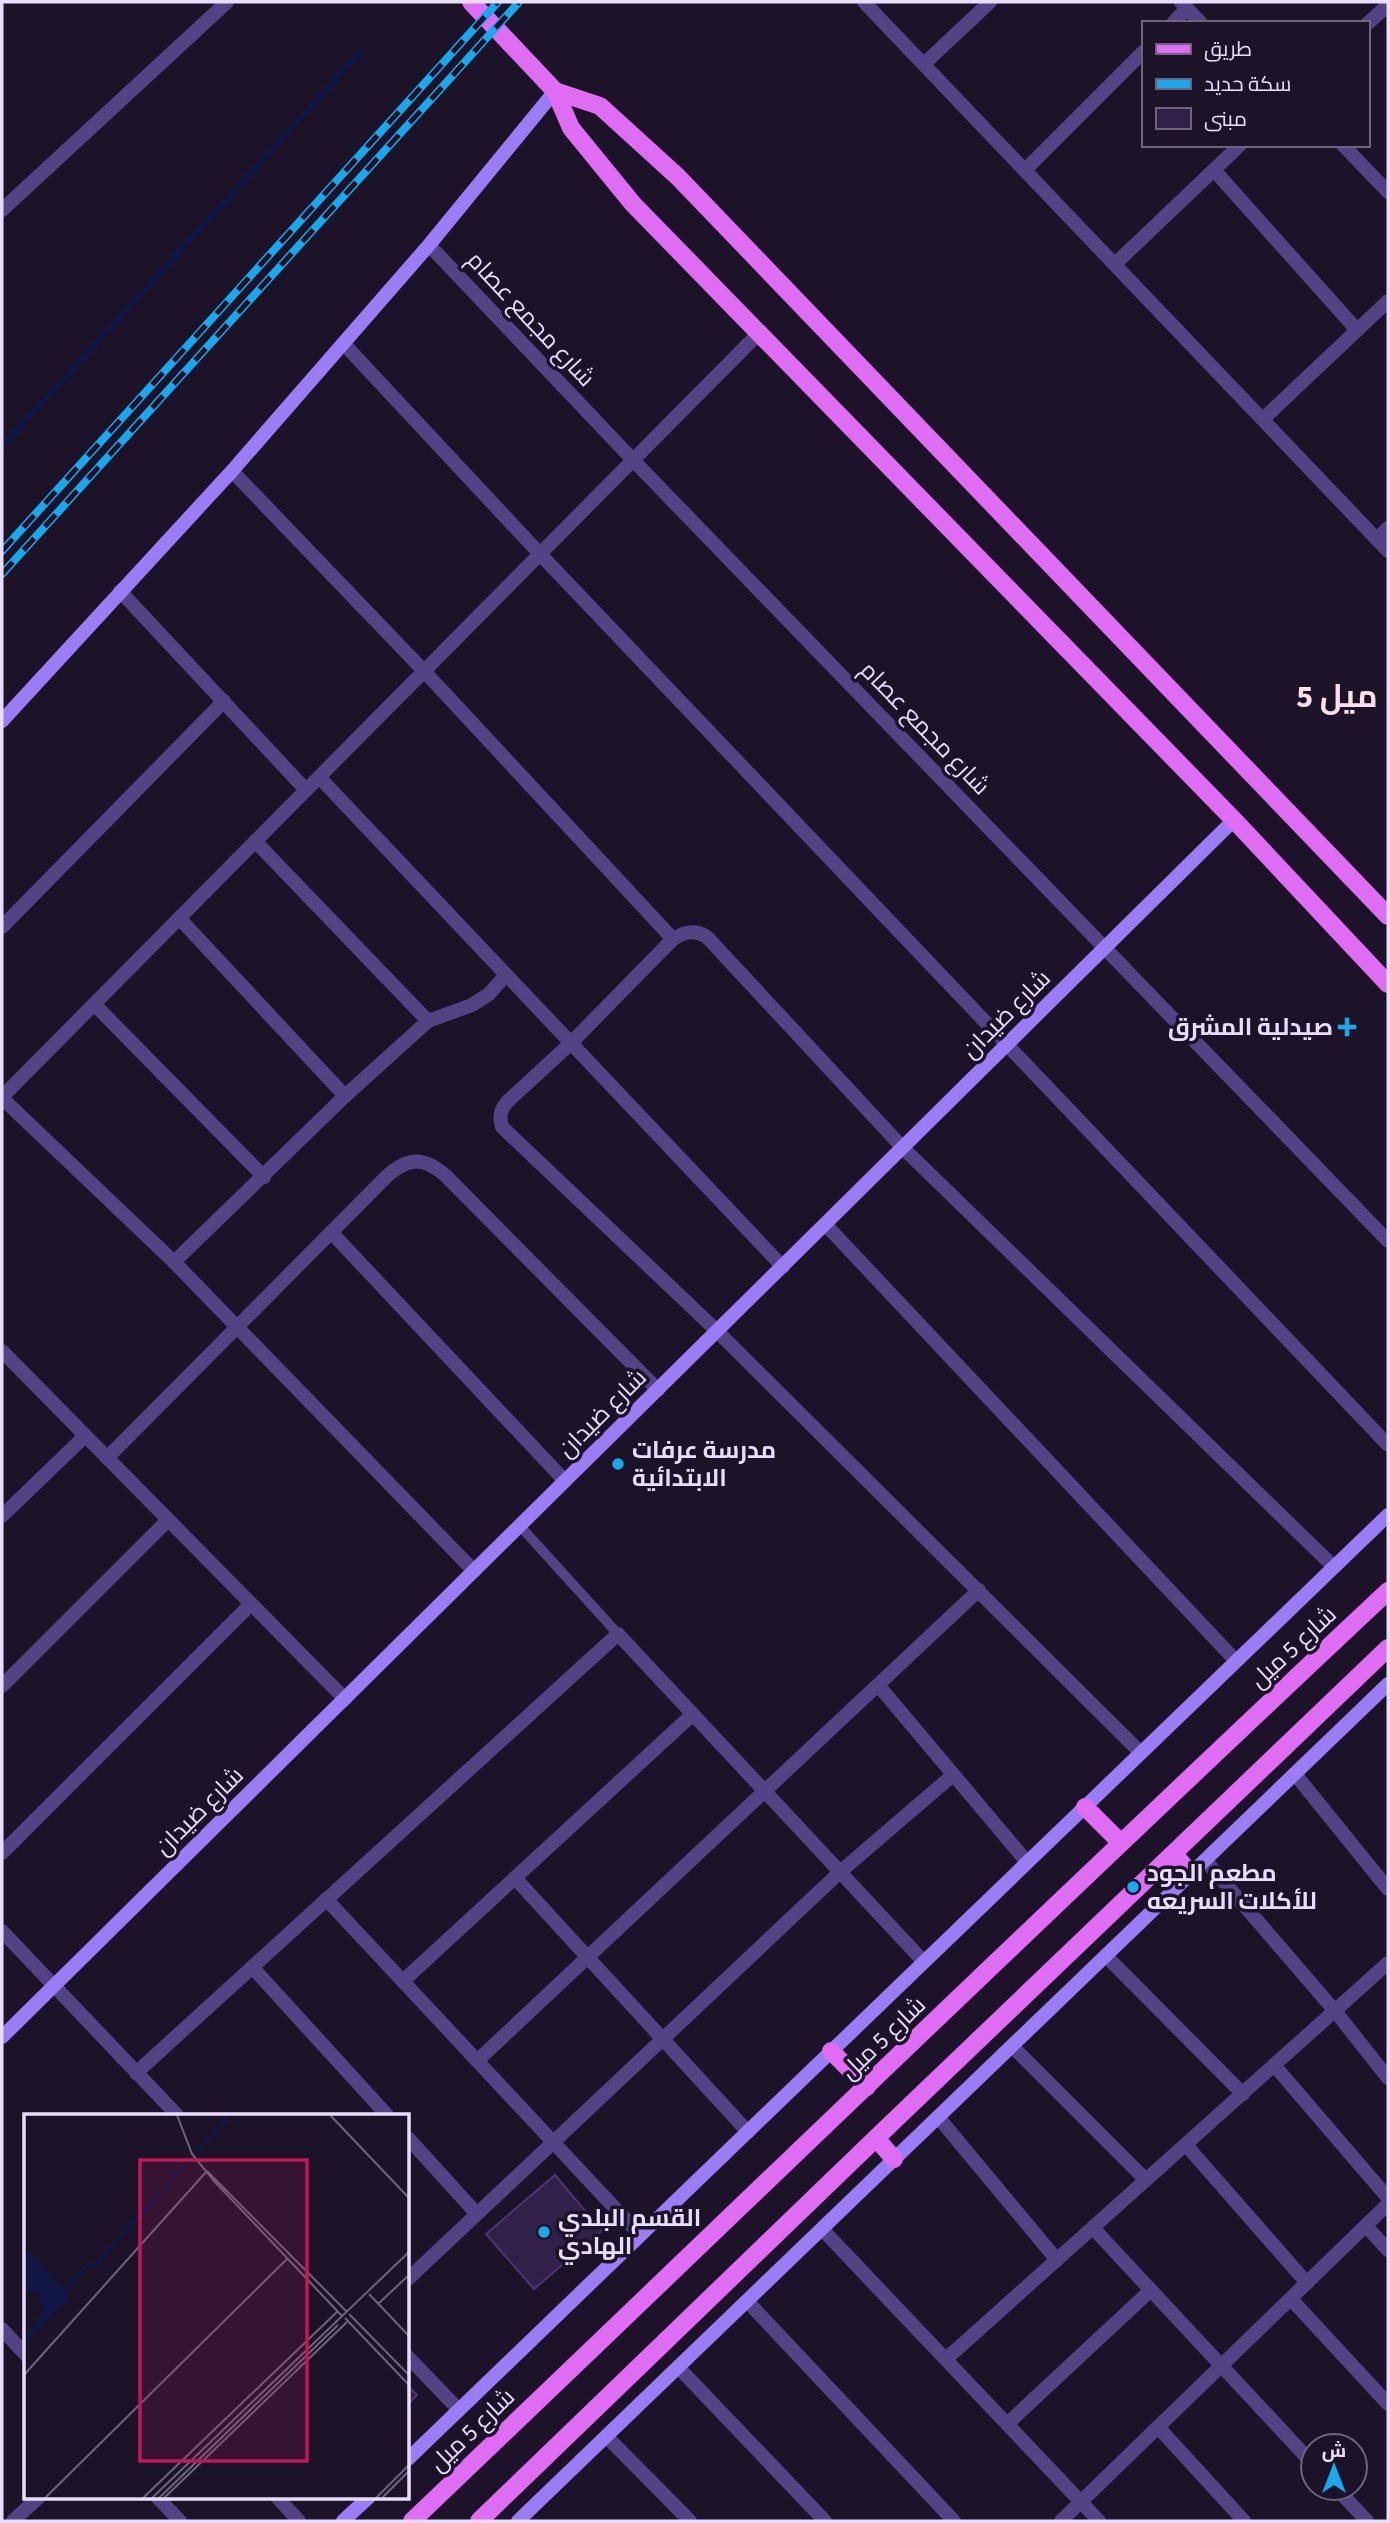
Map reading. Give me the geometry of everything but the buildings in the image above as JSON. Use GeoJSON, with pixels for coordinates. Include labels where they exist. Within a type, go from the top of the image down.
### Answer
{"type":"FeatureCollection","features":[{"type":"Feature","properties":{"kind":"main road"},"geometry":{"type":"LineString","coordinates":[[471,2],[555,91],[572,128],[612,179],[758,334],[1234,820],[1388,984]]}},
{"type":"Feature","properties":{"kind":"main road"},"geometry":{"type":"LineString","coordinates":[[555,91],[600,106],[678,177],[1388,916]]}},
{"type":"Feature","properties":{"kind":"main road","name":"شارع 5 ميل"},"geometry":{"type":"LineString","coordinates":[[412,2521],[1120,1842],[1388,1591]]}},
{"type":"Feature","properties":{"kind":"main road"},"geometry":{"type":"LineString","coordinates":[[479,2521],[1388,1648]]}},
{"type":"Feature","properties":{"kind":"main road"},"geometry":{"type":"LineString","coordinates":[[1085,1807],[1120,1842]]}},
{"type":"Feature","properties":{"kind":"main road"},"geometry":{"type":"LineString","coordinates":[[1174,1854],[1191,1874]]}},
{"type":"Feature","properties":{"kind":"main road"},"geometry":{"type":"LineString","coordinates":[[831,2051],[867,2087]]}},
{"type":"Feature","properties":{"kind":"main road"},"geometry":{"type":"LineString","coordinates":[[876,2138],[894,2159]]}},
{"type":"Feature","properties":{"kind":"street"},"geometry":{"type":"LineString","coordinates":[[2,210],[227,2]]}},
{"type":"Feature","properties":{"kind":"street"},"geometry":{"type":"LineString","coordinates":[[864,2],[1388,551]]}},
{"type":"Feature","properties":{"kind":"street"},"geometry":{"type":"LineString","coordinates":[[924,64],[990,2]]}},
{"type":"Feature","properties":{"kind":"street"},"geometry":{"type":"LineString","coordinates":[[1174,21],[1184,5],[1199,21]]}},
{"type":"Feature","properties":{"kind":"street"},"geometry":{"type":"LineString","coordinates":[[1369,22],[1388,5]]}},
{"type":"Feature","properties":{"kind":"street"},"geometry":{"type":"LineString","coordinates":[[1025,170],[1142,53]]}},
{"type":"Feature","properties":{"kind":"street"},"geometry":{"type":"LineString","coordinates":[[2,721],[232,471],[429,245],[555,91]]}},
{"type":"Feature","properties":{"kind":"street"},"geometry":{"type":"LineString","coordinates":[[1115,264],[1238,147]]}},
{"type":"Feature","properties":{"kind":"street"},"geometry":{"type":"LineString","coordinates":[[1345,147],[1388,192]]}},
{"type":"Feature","properties":{"kind":"street"},"geometry":{"type":"LineString","coordinates":[[1214,170],[1357,330]]}},
{"type":"Feature","properties":{"kind":"street","name":"شارع مجمع عصام"},"geometry":{"type":"LineString","coordinates":[[429,245],[633,460],[1388,1241]]}},
{"type":"Feature","properties":{"kind":"street"},"geometry":{"type":"LineString","coordinates":[[1263,419],[1388,301]]}},
{"type":"Feature","properties":{"kind":"street"},"geometry":{"type":"LineString","coordinates":[[474,1571],[174,1262],[2,1098],[758,334]]}},
{"type":"Feature","properties":{"kind":"street"},"geometry":{"type":"LineString","coordinates":[[344,343],[540,554],[1388,1444]]}},
{"type":"Feature","properties":{"kind":"street"},"geometry":{"type":"LineString","coordinates":[[232,471],[424,671],[673,939]]}},
{"type":"Feature","properties":{"kind":"street"},"geometry":{"type":"LineString","coordinates":[[1377,539],[1388,528]]}},
{"type":"Feature","properties":{"kind":"street"},"geometry":{"type":"LineString","coordinates":[[120,590],[306,790]]}},
{"type":"Feature","properties":{"kind":"street"},"geometry":{"type":"LineString","coordinates":[[2,927],[224,701]]}},
{"type":"Feature","properties":{"kind":"street"},"geometry":{"type":"LineString","coordinates":[[319,777],[783,1267]]}},
{"type":"Feature","properties":{"kind":"street","name":"شارع ضيدان"},"geometry":{"type":"LineString","coordinates":[[2,2037],[1234,820]]}},
{"type":"Feature","properties":{"kind":"street"},"geometry":{"type":"LineString","coordinates":[[255,841],[428,1021]]}},
{"type":"Feature","properties":{"kind":"street"},"geometry":{"type":"LineString","coordinates":[[179,918],[345,1096]]}},
{"type":"Feature","properties":{"kind":"street"},"geometry":{"type":"LineString","coordinates":[[1141,1753],[717,1331],[502,1127],[499,1118],[502,1108],[570,1044],[673,939],[690,931],[701,932],[708,937],[903,1148],[1334,1567]]}},
{"type":"Feature","properties":{"kind":"street"},"geometry":{"type":"LineString","coordinates":[[174,1262],[345,1096],[428,1021],[472,1005],[489,994],[506,975]]}},
{"type":"Feature","properties":{"kind":"street"},"geometry":{"type":"LineString","coordinates":[[94,1003],[264,1177]]}},
{"type":"Feature","properties":{"kind":"street"},"geometry":{"type":"LineString","coordinates":[[107,1458],[400,1164],[416,1161],[432,1164],[658,1390]]}},
{"type":"Feature","properties":{"kind":"street"},"geometry":{"type":"LineString","coordinates":[[825,1224],[1236,1661]]}},
{"type":"Feature","properties":{"kind":"street"},"geometry":{"type":"LineString","coordinates":[[331,1232],[565,1482]]}},
{"type":"Feature","properties":{"kind":"street"},"geometry":{"type":"LineString","coordinates":[[2,1351],[345,1699]]}},
{"type":"Feature","properties":{"kind":"street"},"geometry":{"type":"LineString","coordinates":[[2,1516],[85,1436]]}},
{"type":"Feature","properties":{"kind":"street"},"geometry":{"type":"LineString","coordinates":[[410,2457],[1388,1515]]}},
{"type":"Feature","properties":{"kind":"street"},"geometry":{"type":"LineString","coordinates":[[2,1686],[168,1520]]}},
{"type":"Feature","properties":{"kind":"street"},"geometry":{"type":"LineString","coordinates":[[477,2061],[979,1590]]}},
{"type":"Feature","properties":{"kind":"street"},"geometry":{"type":"LineString","coordinates":[[2,1853],[251,1604]]}},
{"type":"Feature","properties":{"kind":"street"},"geometry":{"type":"LineString","coordinates":[[136,2073],[618,1634],[924,1962]]}},
{"type":"Feature","properties":{"kind":"street"},"geometry":{"type":"LineString","coordinates":[[518,2521],[1388,1684]]}},
{"type":"Feature","properties":{"kind":"street"},"geometry":{"type":"LineString","coordinates":[[878,1685],[1027,1862]]}},
{"type":"Feature","properties":{"kind":"street"},"geometry":{"type":"LineString","coordinates":[[403,1981],[693,1714]]}},
{"type":"Feature","properties":{"kind":"street"},"geometry":{"type":"LineString","coordinates":[[1295,1774],[1388,1889]]}},
{"type":"Feature","properties":{"kind":"street"},"geometry":{"type":"LineString","coordinates":[[410,2277],[840,1872],[953,1775]]}},
{"type":"Feature","properties":{"kind":"street"},"geometry":{"type":"LineString","coordinates":[[1205,1860],[1335,2011],[1388,2078]]}},
{"type":"Feature","properties":{"kind":"street"},"geometry":{"type":"LineString","coordinates":[[515,1878],[748,2132]]}},
{"type":"Feature","properties":{"kind":"street"},"geometry":{"type":"LineString","coordinates":[[326,1899],[640,2235]]}},
{"type":"Feature","properties":{"kind":"street"},"geometry":{"type":"LineString","coordinates":[[2,1931],[176,2114]]}},
{"type":"Feature","properties":{"kind":"street"},"geometry":{"type":"LineString","coordinates":[[1106,1955],[1243,2094]]}},
{"type":"Feature","properties":{"kind":"street"},"geometry":{"type":"LineString","coordinates":[[946,2359],[1388,1964]]}},
{"type":"Feature","properties":{"kind":"street"},"geometry":{"type":"LineString","coordinates":[[252,1967],[386,2114]]}},
{"type":"Feature","properties":{"kind":"street"},"geometry":{"type":"LineString","coordinates":[[1012,2046],[1146,2180]]}},
{"type":"Feature","properties":{"kind":"street"},"geometry":{"type":"LineString","coordinates":[[1274,2066],[1388,2198]]}},
{"type":"Feature","properties":{"kind":"street"},"geometry":{"type":"LineString","coordinates":[[938,2117],[1057,2260]]}},
{"type":"Feature","properties":{"kind":"street"},"geometry":{"type":"LineString","coordinates":[[410,2140],[477,2214]]}},
{"type":"Feature","properties":{"kind":"street"},"geometry":{"type":"LineString","coordinates":[[1186,2145],[1307,2283]]}},
{"type":"Feature","properties":{"kind":"street"},"geometry":{"type":"LineString","coordinates":[[1061,2521],[1388,2204]]}},
{"type":"Feature","properties":{"kind":"street"},"geometry":{"type":"LineString","coordinates":[[1366,2226],[1388,2250]]}},
{"type":"Feature","properties":{"kind":"street"},"geometry":{"type":"LineString","coordinates":[[1093,2228],[1299,2449]]}},
{"type":"Feature","properties":{"kind":"street"},"geometry":{"type":"LineString","coordinates":[[822,2229],[1099,2521]]}},
{"type":"Feature","properties":{"kind":"street"},"geometry":{"type":"LineString","coordinates":[[1007,2424],[1151,2290]]}},
{"type":"Feature","properties":{"kind":"street"},"geometry":{"type":"LineString","coordinates":[[1291,2299],[1388,2404]]}},
{"type":"Feature","properties":{"kind":"street"},"geometry":{"type":"LineString","coordinates":[[747,2301],[954,2521]]}},
{"type":"Feature","properties":{"kind":"street"},"geometry":{"type":"LineString","coordinates":[[2,2329],[24,2353]]}},
{"type":"Feature","properties":{"kind":"street"},"geometry":{"type":"LineString","coordinates":[[410,2359],[459,2410]]}},
{"type":"Feature","properties":{"kind":"street"},"geometry":{"type":"LineString","coordinates":[[678,2367],[825,2521]]}},
{"type":"Feature","properties":{"kind":"street"},"geometry":{"type":"LineString","coordinates":[[1158,2427],[1244,2521]]}},
{"type":"Feature","properties":{"kind":"street"},"geometry":{"type":"LineString","coordinates":[[606,2436],[691,2521]]}},
{"type":"Feature","properties":{"kind":"street"},"geometry":{"type":"LineString","coordinates":[[13,2521],[38,2498]]}},
{"type":"Feature","properties":{"kind":"street"},"geometry":{"type":"LineString","coordinates":[[158,2498],[180,2521]]}},
{"type":"Feature","properties":{"kind":"street"},"geometry":{"type":"LineString","coordinates":[[278,2498],[299,2521]]}},
{"type":"Feature","properties":{"kind":"street"},"geometry":{"type":"LineString","coordinates":[[344,2521],[368,2498]]}},
{"type":"Feature","properties":{"kind":"street"},"geometry":{"type":"LineString","coordinates":[[1349,2502],[1367,2521]]}},
{"type":"Feature","properties":{"kind":"lane"},"geometry":{"type":"LineString","coordinates":[[520,1526],[618,1634]]}},
{"type":"Feature","properties":{"kind":"waterway"},"geometry":{"type":"LineString","coordinates":[[2,447],[360,53]]}},
{"type":"Feature","properties":{"kind":"railway"},"geometry":{"type":"LineString","coordinates":[[2,551],[498,2]]}},
{"type":"Feature","properties":{"kind":"railway"},"geometry":{"type":"LineString","coordinates":[[2,574],[519,2]]}},
{"type":"Feature","properties":{"kind":"place","name":"صيدلية المشرق"},"geometry":{"type":"Point","coordinates":[1347,1027]}},
{"type":"Feature","properties":{"kind":"place","name":"مدرسة عرفات الابتدائية"},"geometry":{"type":"Point","coordinates":[618,1464]}},
{"type":"Feature","properties":{"kind":"place","name":"مطعم الجود للأكلات السريعه"},"geometry":{"type":"Point","coordinates":[1133,1887]}},
{"type":"Feature","properties":{"kind":"place","name":"القسم البلدي الهادي"},"geometry":{"type":"Point","coordinates":[544,2232]}},
{"type":"Feature","properties":{"kind":"district","name":"5 ميل"},"geometry":{"type":"Point","coordinates":[1337,696]}}]}
